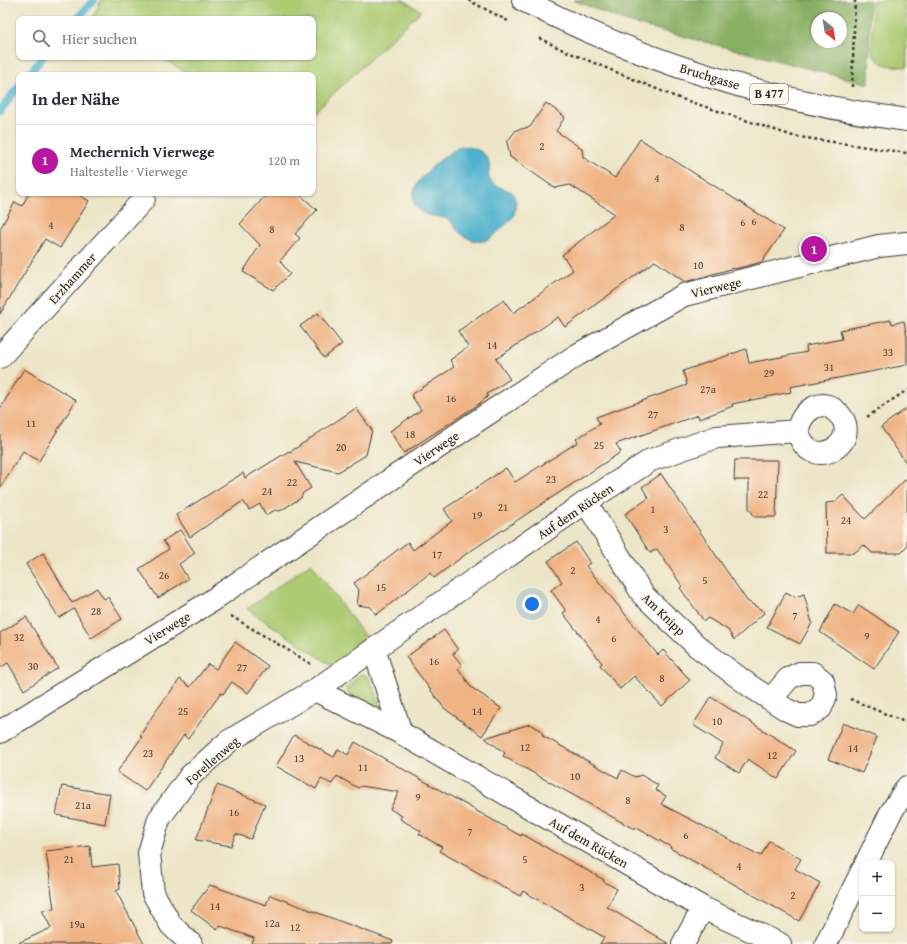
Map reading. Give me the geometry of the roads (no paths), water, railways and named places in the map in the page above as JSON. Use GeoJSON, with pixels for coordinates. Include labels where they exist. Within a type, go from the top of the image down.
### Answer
{"type":"FeatureCollection","features":[{"type":"Feature","properties":{"kind":"street","name":"Bruchgasse"},"geometry":{"type":"LineString","coordinates":[[523,0],[614,42],[688,70],[789,99],[847,111],[907,120]]}},
{"type":"Feature","properties":{"kind":"street","name":"Erzhammer"},"geometry":{"type":"LineString","coordinates":[[0,357],[144,199]]}},
{"type":"Feature","properties":{"kind":"street","name":"Vierwege"},"geometry":{"type":"LineString","coordinates":[[0,732],[208,603],[474,422],[577,356],[684,295],[864,250],[907,243]]}},
{"type":"Feature","properties":{"kind":"street"},"geometry":{"type":"LineString","coordinates":[[816,406],[830,406],[842,415],[846,427],[844,441],[832,451],[821,454],[810,450],[800,440],[798,430],[804,414],[816,406]]}},
{"type":"Feature","properties":{"kind":"street","name":"Auf dem Rücken"},"geometry":{"type":"LineString","coordinates":[[334,677],[586,502],[652,460],[716,437],[798,430]]}},
{"type":"Feature","properties":{"kind":"street","name":"Am Knipp"},"geometry":{"type":"LineString","coordinates":[[586,502],[643,595],[698,647],[771,699],[798,715],[810,715],[821,708],[826,695],[823,681],[813,673],[800,673],[784,683],[771,699]]}},
{"type":"Feature","properties":{"kind":"street"},"geometry":{"type":"LineString","coordinates":[[374,649],[402,733]]}},
{"type":"Feature","properties":{"kind":"street","name":"Forellenweg"},"geometry":{"type":"LineString","coordinates":[[191,944],[171,925],[153,893],[149,853],[159,819],[190,776],[229,741],[315,690],[334,677]]}},
{"type":"Feature","properties":{"kind":"street","name":"Auf dem Rücken"},"geometry":{"type":"LineString","coordinates":[[315,690],[402,733],[703,908],[780,944]]}},
{"type":"Feature","properties":{"kind":"street"},"geometry":{"type":"LineString","coordinates":[[867,860],[890,814],[907,786]]}},
{"type":"Feature","properties":{"kind":"street"},"geometry":{"type":"LineString","coordinates":[[826,944],[859,877]]}},
{"type":"Feature","properties":{"kind":"street"},"geometry":{"type":"LineString","coordinates":[[683,944],[703,908]]}},
{"type":"Feature","properties":{"kind":"water"},"geometry":{"type":"Polygon","coordinates":[[[461,146],[474,148],[485,155],[489,163],[489,179],[495,185],[512,192],[516,201],[514,216],[497,233],[487,240],[478,241],[466,237],[456,229],[449,220],[423,213],[414,203],[413,193],[425,174],[444,157],[461,146]]]}},
{"type":"Feature","properties":{"kind":"waterway"},"geometry":{"type":"LineString","coordinates":[[80,16],[94,0]]}},
{"type":"Feature","properties":{"kind":"waterway"},"geometry":{"type":"LineString","coordinates":[[30,72],[40,60]]}},
{"type":"Feature","properties":{"kind":"waterway"},"geometry":{"type":"LineString","coordinates":[[0,111],[16,90]]}},
{"type":"Feature","properties":{"kind":"place","name":"Mechernich Vierwege"},"geometry":{"type":"Point","coordinates":[814,249]}}]}
